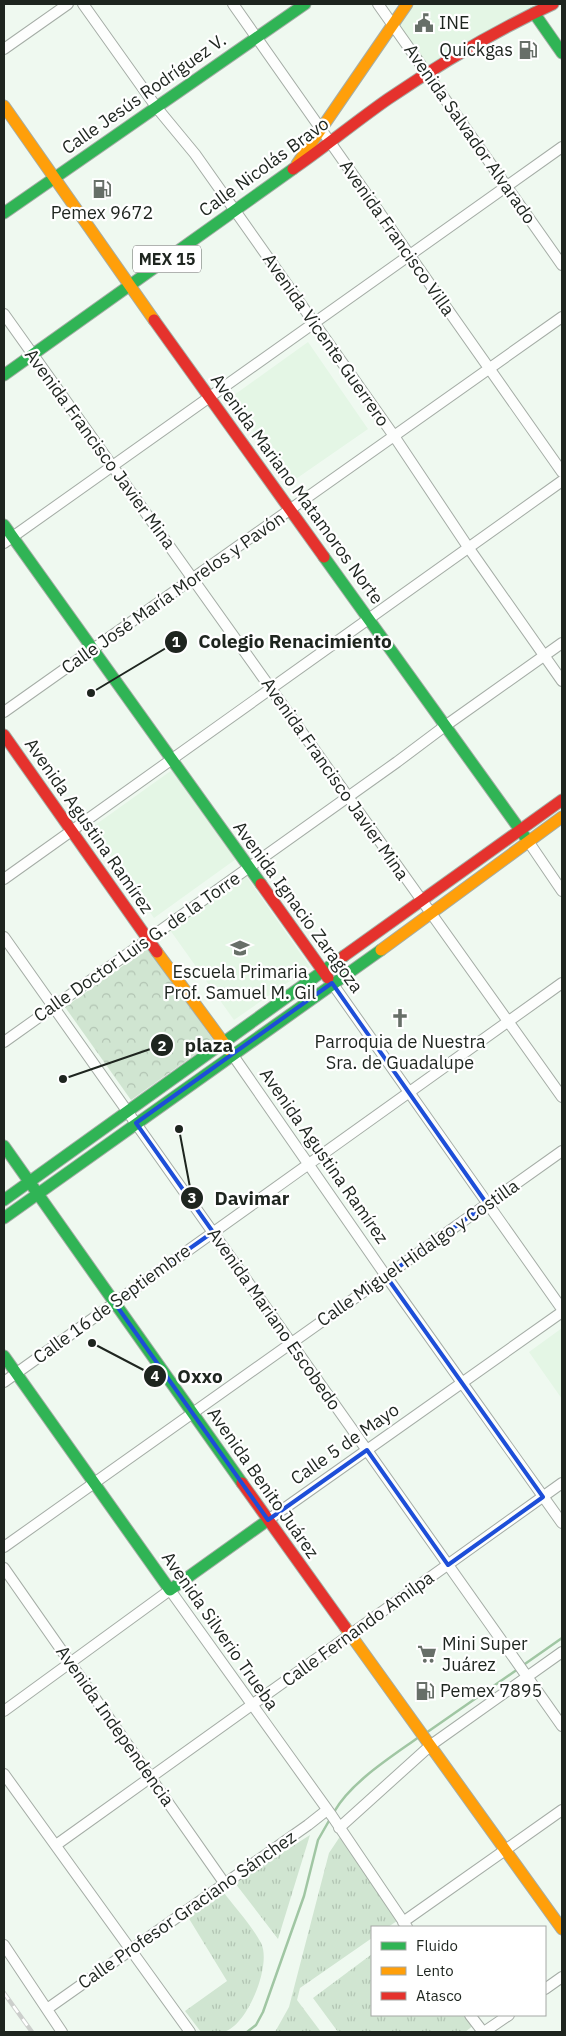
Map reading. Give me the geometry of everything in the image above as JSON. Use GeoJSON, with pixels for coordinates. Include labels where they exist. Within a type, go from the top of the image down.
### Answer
{"type":"FeatureCollection","features":[{"type":"Feature","properties":{"kind":"street"},"geometry":{"type":"LineString","coordinates":[[4,49],[68,4]]}},
{"type":"Feature","properties":{"kind":"street","name":"Avenida Vicente Guerrero"},"geometry":{"type":"LineString","coordinates":[[83,4],[156,108],[195,154],[235,210],[562,680]]}},
{"type":"Feature","properties":{"kind":"street","name":"Avenida Francisco Villa"},"geometry":{"type":"LineString","coordinates":[[234,4],[562,472]]}},
{"type":"Feature","properties":{"kind":"street","name":"Calle Jesús Rodríguez V."},"geometry":{"type":"LineString","coordinates":[[4,213],[305,4]]}},
{"type":"Feature","properties":{"kind":"street","name":"Avenida Salvador Alvarado"},"geometry":{"type":"LineString","coordinates":[[378,4],[562,265]]}},
{"type":"Feature","properties":{"kind":"street"},"geometry":{"type":"LineString","coordinates":[[296,167],[407,4]]}},
{"type":"Feature","properties":{"kind":"street","name":"Calle Nicolás Bravo"},"geometry":{"type":"LineString","coordinates":[[4,375],[427,73],[484,38],[553,4]]}},
{"type":"Feature","properties":{"kind":"street"},"geometry":{"type":"LineString","coordinates":[[534,13],[562,53]]}},
{"type":"Feature","properties":{"kind":"street","name":"Avenida Mariano Matamoros Norte"},"geometry":{"type":"LineString","coordinates":[[4,106],[130,286],[521,830],[562,891]]}},
{"type":"Feature","properties":{"kind":"street"},"geometry":{"type":"LineString","coordinates":[[8,540],[562,147]]}},
{"type":"Feature","properties":{"kind":"street","name":"Avenida Francisco Javier Mina"},"geometry":{"type":"LineString","coordinates":[[4,314],[562,1097]]}},
{"type":"Feature","properties":{"kind":"street","name":"Calle José María Morelos y Pavón"},"geometry":{"type":"LineString","coordinates":[[4,712],[562,317]]}},
{"type":"Feature","properties":{"kind":"street"},"geometry":{"type":"LineString","coordinates":[[4,879],[562,480]]}},
{"type":"Feature","properties":{"kind":"street","name":"Avenida Ignacio Zaragoza"},"geometry":{"type":"LineString","coordinates":[[4,526],[8,540],[92,650],[332,983],[562,1313]]}},
{"type":"Feature","properties":{"kind":"street","name":"Calle Doctor Luis G. de la Torre"},"geometry":{"type":"LineString","coordinates":[[4,1042],[562,642]]}},
{"type":"Feature","properties":{"kind":"street","name":"Avenida Agustina Ramírez"},"geometry":{"type":"LineString","coordinates":[[4,735],[148,939],[224,1042],[386,1276],[562,1523]]}},
{"type":"Feature","properties":{"kind":"street"},"geometry":{"type":"LineString","coordinates":[[4,1200],[562,800]]}},
{"type":"Feature","properties":{"kind":"street"},"geometry":{"type":"LineString","coordinates":[[4,1218],[562,817]]}},
{"type":"Feature","properties":{"kind":"street","name":"Avenida Mariano Escobedo"},"geometry":{"type":"LineString","coordinates":[[4,937],[562,1726]]}},
{"type":"Feature","properties":{"kind":"street","name":"Calle 16 de Septiembre"},"geometry":{"type":"LineString","coordinates":[[4,1382],[562,983]]}},
{"type":"Feature","properties":{"kind":"street","name":"Avenida Benito Juárez"},"geometry":{"type":"LineString","coordinates":[[4,1146],[268,1520],[562,1929]]}},
{"type":"Feature","properties":{"kind":"street","name":"Calle Miguel Hidalgo y Costilla"},"geometry":{"type":"LineString","coordinates":[[4,1547],[562,1150]]}},
{"type":"Feature","properties":{"kind":"street","name":"Calle 5 de Mayo"},"geometry":{"type":"LineString","coordinates":[[4,1711],[461,1382],[562,1313]]}},
{"type":"Feature","properties":{"kind":"street","name":"Avenida Silverio Trueba"},"geometry":{"type":"LineString","coordinates":[[4,1356],[327,1810],[405,1925]]}},
{"type":"Feature","properties":{"kind":"street","name":"Calle Fernando Amilpa"},"geometry":{"type":"LineString","coordinates":[[56,1845],[562,1483]]}},
{"type":"Feature","properties":{"kind":"street","name":"Avenida Independencia"},"geometry":{"type":"LineString","coordinates":[[4,1568],[225,1884]]}},
{"type":"Feature","properties":{"kind":"street"},"geometry":{"type":"LineString","coordinates":[[339,1828],[429,1743],[562,1652]]}},
{"type":"Feature","properties":{"kind":"street"},"geometry":{"type":"LineString","coordinates":[[4,1774],[190,2032]]}},
{"type":"Feature","properties":{"kind":"street","name":"Calle Profesor Graciano Sánchez"},"geometry":{"type":"LineString","coordinates":[[46,2009],[327,1810]]}},
{"type":"Feature","properties":{"kind":"street"},"geometry":{"type":"LineString","coordinates":[[405,1925],[562,1810]]}},
{"type":"Feature","properties":{"kind":"street"},"geometry":{"type":"LineString","coordinates":[[4,1946],[62,2032]]}},
{"type":"Feature","properties":{"kind":"street"},"geometry":{"type":"LineString","coordinates":[[546,1988],[562,1977]]}},
{"type":"Feature","properties":{"kind":"street"},"geometry":{"type":"LineString","coordinates":[[471,2016],[484,2032],[508,2016]]}},
{"type":"Feature","properties":{"kind":"highlighted area"},"geometry":{"type":"Polygon","coordinates":[[[332,983],[487,1204],[386,1276],[543,1497],[448,1565],[367,1450],[268,1520],[114,1302],[213,1232],[136,1123],[332,983]]]}},
{"type":"Feature","properties":{"kind":"shaded area"},"geometry":{"type":"Polygon","coordinates":[[[408,4],[555,4],[427,73],[393,24],[408,4]]]}},
{"type":"Feature","properties":{"kind":"shaded area"},"geometry":{"type":"Polygon","coordinates":[[[308,342],[368,429],[290,483],[230,398],[308,342]]]}},
{"type":"Feature","properties":{"kind":"shaded area"},"geometry":{"type":"Polygon","coordinates":[[[172,770],[236,859],[154,918],[91,828],[172,770]]]}},
{"type":"Feature","properties":{"kind":"shaded area","name":"Escuela Primaria Prof. Samuel M. Gil"},"geometry":{"type":"Polygon","coordinates":[[[246,876],[310,967],[234,1020],[170,930],[246,876]]]}},
{"type":"Feature","properties":{"kind":"shaded area"},"geometry":{"type":"Polygon","coordinates":[[[562,1328],[562,1399],[529,1352],[562,1328]]]}},
{"type":"Feature","properties":{"kind":"green space"},"geometry":{"type":"Polygon","coordinates":[[[148,948],[214,1041],[131,1100],[65,1007],[148,948]]]}},
{"type":"Feature","properties":{"kind":"green space"},"geometry":{"type":"Polygon","coordinates":[[[343,1832],[400,1919],[390,1926],[371,1926],[371,1939],[300,1988],[297,2000],[321,2032],[275,2032],[289,2007],[329,1853],[343,1832]]]}},
{"type":"Feature","properties":{"kind":"green space"},"geometry":{"type":"Polygon","coordinates":[[[310,1835],[278,1939],[235,1883],[310,1835]]]}},
{"type":"Feature","properties":{"kind":"green space"},"geometry":{"type":"Polygon","coordinates":[[[222,1890],[261,1943],[264,1953],[263,1965],[256,1993],[241,2018],[233,2027],[224,2032],[201,2032],[185,2011],[227,1981],[188,1917],[222,1890]]]}},
{"type":"Feature","properties":{"kind":"green space"},"geometry":{"type":"Polygon","coordinates":[[[371,1955],[371,2016],[468,2016],[474,2025],[465,2032],[338,2032],[313,1998],[371,1955]]]}},
{"type":"Feature","properties":{"kind":"waterway"},"geometry":{"type":"LineString","coordinates":[[522,1666],[562,1638]]}},
{"type":"Feature","properties":{"kind":"waterway"},"geometry":{"type":"LineString","coordinates":[[426,1733],[518,1669]]}},
{"type":"Feature","properties":{"kind":"waterway"},"geometry":{"type":"LineString","coordinates":[[334,1812],[341,1801],[361,1780],[419,1737]]}},
{"type":"Feature","properties":{"kind":"waterway"},"geometry":{"type":"LineString","coordinates":[[247,2032],[256,2025],[263,2012],[304,1896],[318,1840],[330,1819]]}},
{"type":"Feature","properties":{"kind":"railway"},"geometry":{"type":"LineString","coordinates":[[4,1993],[32,2032]]}},
{"type":"Feature","properties":{"kind":"traffic: fast"},"geometry":{"type":"LineString","coordinates":[[4,213],[305,4]]}},
{"type":"Feature","properties":{"kind":"traffic: fast"},"geometry":{"type":"LineString","coordinates":[[534,13],[562,53]]}},
{"type":"Feature","properties":{"kind":"traffic: fast"},"geometry":{"type":"LineString","coordinates":[[4,375],[293,169]]}},
{"type":"Feature","properties":{"kind":"traffic: fast"},"geometry":{"type":"LineString","coordinates":[[4,525],[261,884]]}},
{"type":"Feature","properties":{"kind":"traffic: fast"},"geometry":{"type":"LineString","coordinates":[[324,557],[528,841]]}},
{"type":"Feature","properties":{"kind":"traffic: fast"},"geometry":{"type":"LineString","coordinates":[[4,1218],[381,950]]}},
{"type":"Feature","properties":{"kind":"traffic: fast"},"geometry":{"type":"LineString","coordinates":[[4,1200],[344,956]]}},
{"type":"Feature","properties":{"kind":"traffic: fast"},"geometry":{"type":"LineString","coordinates":[[4,1146],[242,1483]]}},
{"type":"Feature","properties":{"kind":"traffic: fast"},"geometry":{"type":"LineString","coordinates":[[4,1356],[170,1590],[268,1520]]}},
{"type":"Feature","properties":{"kind":"traffic: slow"},"geometry":{"type":"LineString","coordinates":[[297,164],[407,4]]}},
{"type":"Feature","properties":{"kind":"traffic: slow"},"geometry":{"type":"LineString","coordinates":[[4,106],[154,320]]}},
{"type":"Feature","properties":{"kind":"traffic: slow"},"geometry":{"type":"LineString","coordinates":[[381,950],[562,817]]}},
{"type":"Feature","properties":{"kind":"traffic: slow"},"geometry":{"type":"LineString","coordinates":[[157,952],[229,1050]]}},
{"type":"Feature","properties":{"kind":"traffic: slow"},"geometry":{"type":"LineString","coordinates":[[345,1627],[562,1929]]}},
{"type":"Feature","properties":{"kind":"traffic: jam"},"geometry":{"type":"LineString","coordinates":[[293,169],[388,99],[428,73],[489,36],[553,4]]}},
{"type":"Feature","properties":{"kind":"traffic: jam"},"geometry":{"type":"LineString","coordinates":[[154,320],[324,557]]}},
{"type":"Feature","properties":{"kind":"traffic: jam"},"geometry":{"type":"LineString","coordinates":[[4,735],[157,952]]}},
{"type":"Feature","properties":{"kind":"traffic: jam"},"geometry":{"type":"LineString","coordinates":[[344,956],[562,800]]}},
{"type":"Feature","properties":{"kind":"traffic: jam"},"geometry":{"type":"LineString","coordinates":[[261,884],[328,978]]}},
{"type":"Feature","properties":{"kind":"traffic: jam"},"geometry":{"type":"LineString","coordinates":[[242,1483],[345,1627]]}},
{"type":"Feature","properties":{"kind":"place","name":"INE"},"geometry":{"type":"Point","coordinates":[424,23]}},
{"type":"Feature","properties":{"kind":"place","name":"Quickgas"},"geometry":{"type":"Point","coordinates":[528,50]}},
{"type":"Feature","properties":{"kind":"place","name":"Pemex 9672"},"geometry":{"type":"Point","coordinates":[102,189]}},
{"type":"Feature","properties":{"kind":"place","name":"Colegio Renacimiento"},"geometry":{"type":"Point","coordinates":[91,693]}},
{"type":"Feature","properties":{"kind":"place","name":"Escuela Primaria Prof. Samuel M. Gil"},"geometry":{"type":"Point","coordinates":[240,948]}},
{"type":"Feature","properties":{"kind":"place","name":"Parroquia de Nuestra Sra. de Guadalupe"},"geometry":{"type":"Point","coordinates":[400,1018]}},
{"type":"Feature","properties":{"kind":"place","name":"plaza"},"geometry":{"type":"Point","coordinates":[63,1079]}},
{"type":"Feature","properties":{"kind":"place","name":"Davimar"},"geometry":{"type":"Point","coordinates":[179,1129]}},
{"type":"Feature","properties":{"kind":"place","name":"Oxxo"},"geometry":{"type":"Point","coordinates":[92,1343]}},
{"type":"Feature","properties":{"kind":"place","name":"Mini Super Juárez"},"geometry":{"type":"Point","coordinates":[427,1654]}},
{"type":"Feature","properties":{"kind":"place","name":"Pemex 7895"},"geometry":{"type":"Point","coordinates":[425,1691]}}]}
